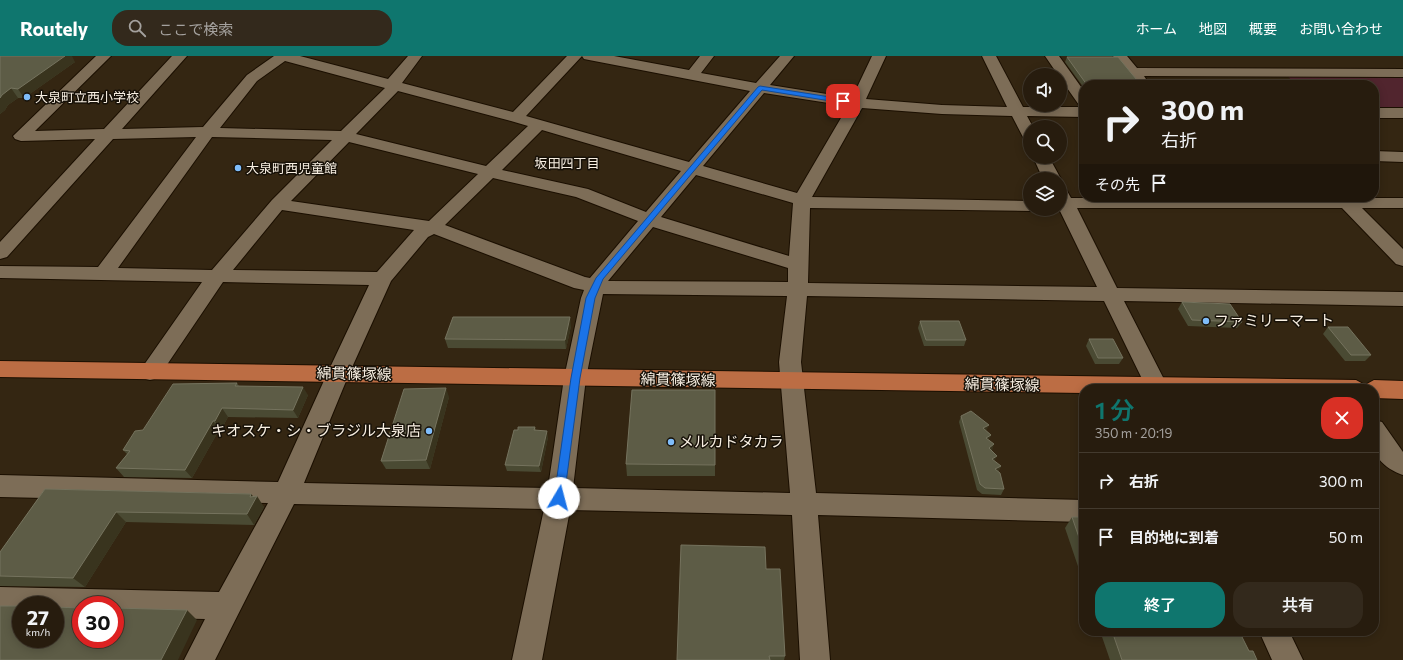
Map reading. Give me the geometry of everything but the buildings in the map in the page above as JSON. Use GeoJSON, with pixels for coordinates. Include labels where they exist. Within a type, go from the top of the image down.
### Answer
{"type":"FeatureCollection","features":[{"type":"Feature","properties":{"kind":"main road","name":"綿貫篠塚線"},"geometry":{"type":"LineString","coordinates":[[0,369],[1079,387]]}},
{"type":"Feature","properties":{"kind":"main road"},"geometry":{"type":"LineString","coordinates":[[1379,389],[1403,390]]}},
{"type":"Feature","properties":{"kind":"street"},"geometry":{"type":"LineString","coordinates":[[104,56],[21,136],[208,132],[344,136],[582,193],[650,220],[789,262],[798,263]]}},
{"type":"Feature","properties":{"kind":"street"},"geometry":{"type":"LineString","coordinates":[[0,253],[180,56]]}},
{"type":"Feature","properties":{"kind":"street"},"geometry":{"type":"LineString","coordinates":[[103,274],[208,132],[252,78],[284,56],[516,118],[813,203],[1023,206]]}},
{"type":"Feature","properties":{"kind":"street"},"geometry":{"type":"LineString","coordinates":[[150,372],[217,276],[278,204],[394,85],[415,56]]}},
{"type":"Feature","properties":{"kind":"street"},"geometry":{"type":"LineString","coordinates":[[516,118],[575,56]]}},
{"type":"Feature","properties":{"kind":"street"},"geometry":{"type":"LineString","coordinates":[[589,56],[604,57],[760,88],[857,103],[962,111],[1079,112]]}},
{"type":"Feature","properties":{"kind":"street"},"geometry":{"type":"LineString","coordinates":[[692,75],[707,56]]}},
{"type":"Feature","properties":{"kind":"street"},"geometry":{"type":"LineString","coordinates":[[527,660],[559,498],[575,378],[591,298],[595,286],[600,278],[787,56]]}},
{"type":"Feature","properties":{"kind":"street"},"geometry":{"type":"LineString","coordinates":[[815,660],[804,503],[790,362],[798,289],[802,200],[857,103],[879,56]]}},
{"type":"Feature","properties":{"kind":"street"},"geometry":{"type":"LineString","coordinates":[[990,56],[1023,123]]}},
{"type":"Feature","properties":{"kind":"street"},"geometry":{"type":"LineString","coordinates":[[1052,56],[1079,95]]}},
{"type":"Feature","properties":{"kind":"street"},"geometry":{"type":"LineString","coordinates":[[1120,56],[1140,80]]}},
{"type":"Feature","properties":{"kind":"street"},"geometry":{"type":"LineString","coordinates":[[1302,60],[1316,73]]}},
{"type":"Feature","properties":{"kind":"street"},"geometry":{"type":"LineString","coordinates":[[1338,60],[1355,73]]}},
{"type":"Feature","properties":{"kind":"street"},"geometry":{"type":"LineString","coordinates":[[1134,72],[1403,73]]}},
{"type":"Feature","properties":{"kind":"street"},"geometry":{"type":"LineString","coordinates":[[1279,73],[1287,80]]}},
{"type":"Feature","properties":{"kind":"street"},"geometry":{"type":"LineString","coordinates":[[1379,113],[1403,113]]}},
{"type":"Feature","properties":{"kind":"street"},"geometry":{"type":"LineString","coordinates":[[199,660],[286,494],[338,374],[382,278],[421,232],[433,227],[538,125]]}},
{"type":"Feature","properties":{"kind":"street"},"geometry":{"type":"LineString","coordinates":[[1379,156],[1403,157]]}},
{"type":"Feature","properties":{"kind":"street"},"geometry":{"type":"LineString","coordinates":[[1067,202],[1079,202]]}},
{"type":"Feature","properties":{"kind":"street"},"geometry":{"type":"LineString","coordinates":[[1331,202],[1403,203]]}},
{"type":"Feature","properties":{"kind":"street"},"geometry":{"type":"LineString","coordinates":[[1347,203],[1403,260]]}},
{"type":"Feature","properties":{"kind":"street"},"geometry":{"type":"LineString","coordinates":[[278,204],[433,227],[581,283],[608,288],[798,289],[1403,299]]}},
{"type":"Feature","properties":{"kind":"street"},"geometry":{"type":"LineString","coordinates":[[1067,210],[1112,294],[1156,384]]}},
{"type":"Feature","properties":{"kind":"street"},"geometry":{"type":"LineString","coordinates":[[0,272],[382,278]]}},
{"type":"Feature","properties":{"kind":"street"},"geometry":{"type":"LineString","coordinates":[[1379,437],[1393,458],[1403,466]]}},
{"type":"Feature","properties":{"kind":"street"},"geometry":{"type":"LineString","coordinates":[[3,490],[559,498],[1079,511]]}},
{"type":"Feature","properties":{"kind":"street"},"geometry":{"type":"LineString","coordinates":[[0,600],[228,606]]}},
{"type":"Feature","properties":{"kind":"street"},"geometry":{"type":"LineString","coordinates":[[1276,636],[1288,660]]}},
{"type":"Feature","properties":{"kind":"shaded area"},"geometry":{"type":"Polygon","coordinates":[[[1286,75],[1403,75],[1403,109],[1379,109],[1379,80],[1292,80],[1286,75]]]}},
{"type":"Feature","properties":{"kind":"place","name":"大泉町立西小学校"},"geometry":{"type":"Point","coordinates":[27,97]}},
{"type":"Feature","properties":{"kind":"place","name":"大泉町西児童館"},"geometry":{"type":"Point","coordinates":[238,168]}},
{"type":"Feature","properties":{"kind":"place","name":"ファミリーマート"},"geometry":{"type":"Point","coordinates":[1206,321]}},
{"type":"Feature","properties":{"kind":"place","name":"キオスケ・シ・ブラジル大泉店"},"geometry":{"type":"Point","coordinates":[429,431]}},
{"type":"Feature","properties":{"kind":"place","name":"メルカドタカラ"},"geometry":{"type":"Point","coordinates":[671,442]}},
{"type":"Feature","properties":{"kind":"district","name":"坂田四丁目"},"geometry":{"type":"Point","coordinates":[567,163]}},
{"type":"Feature","properties":{"kind":"route"},"geometry":{"type":"LineString","coordinates":[[559,498],[575,378],[591,298],[595,286],[600,278],[760,88],[843,101]]}}]}
